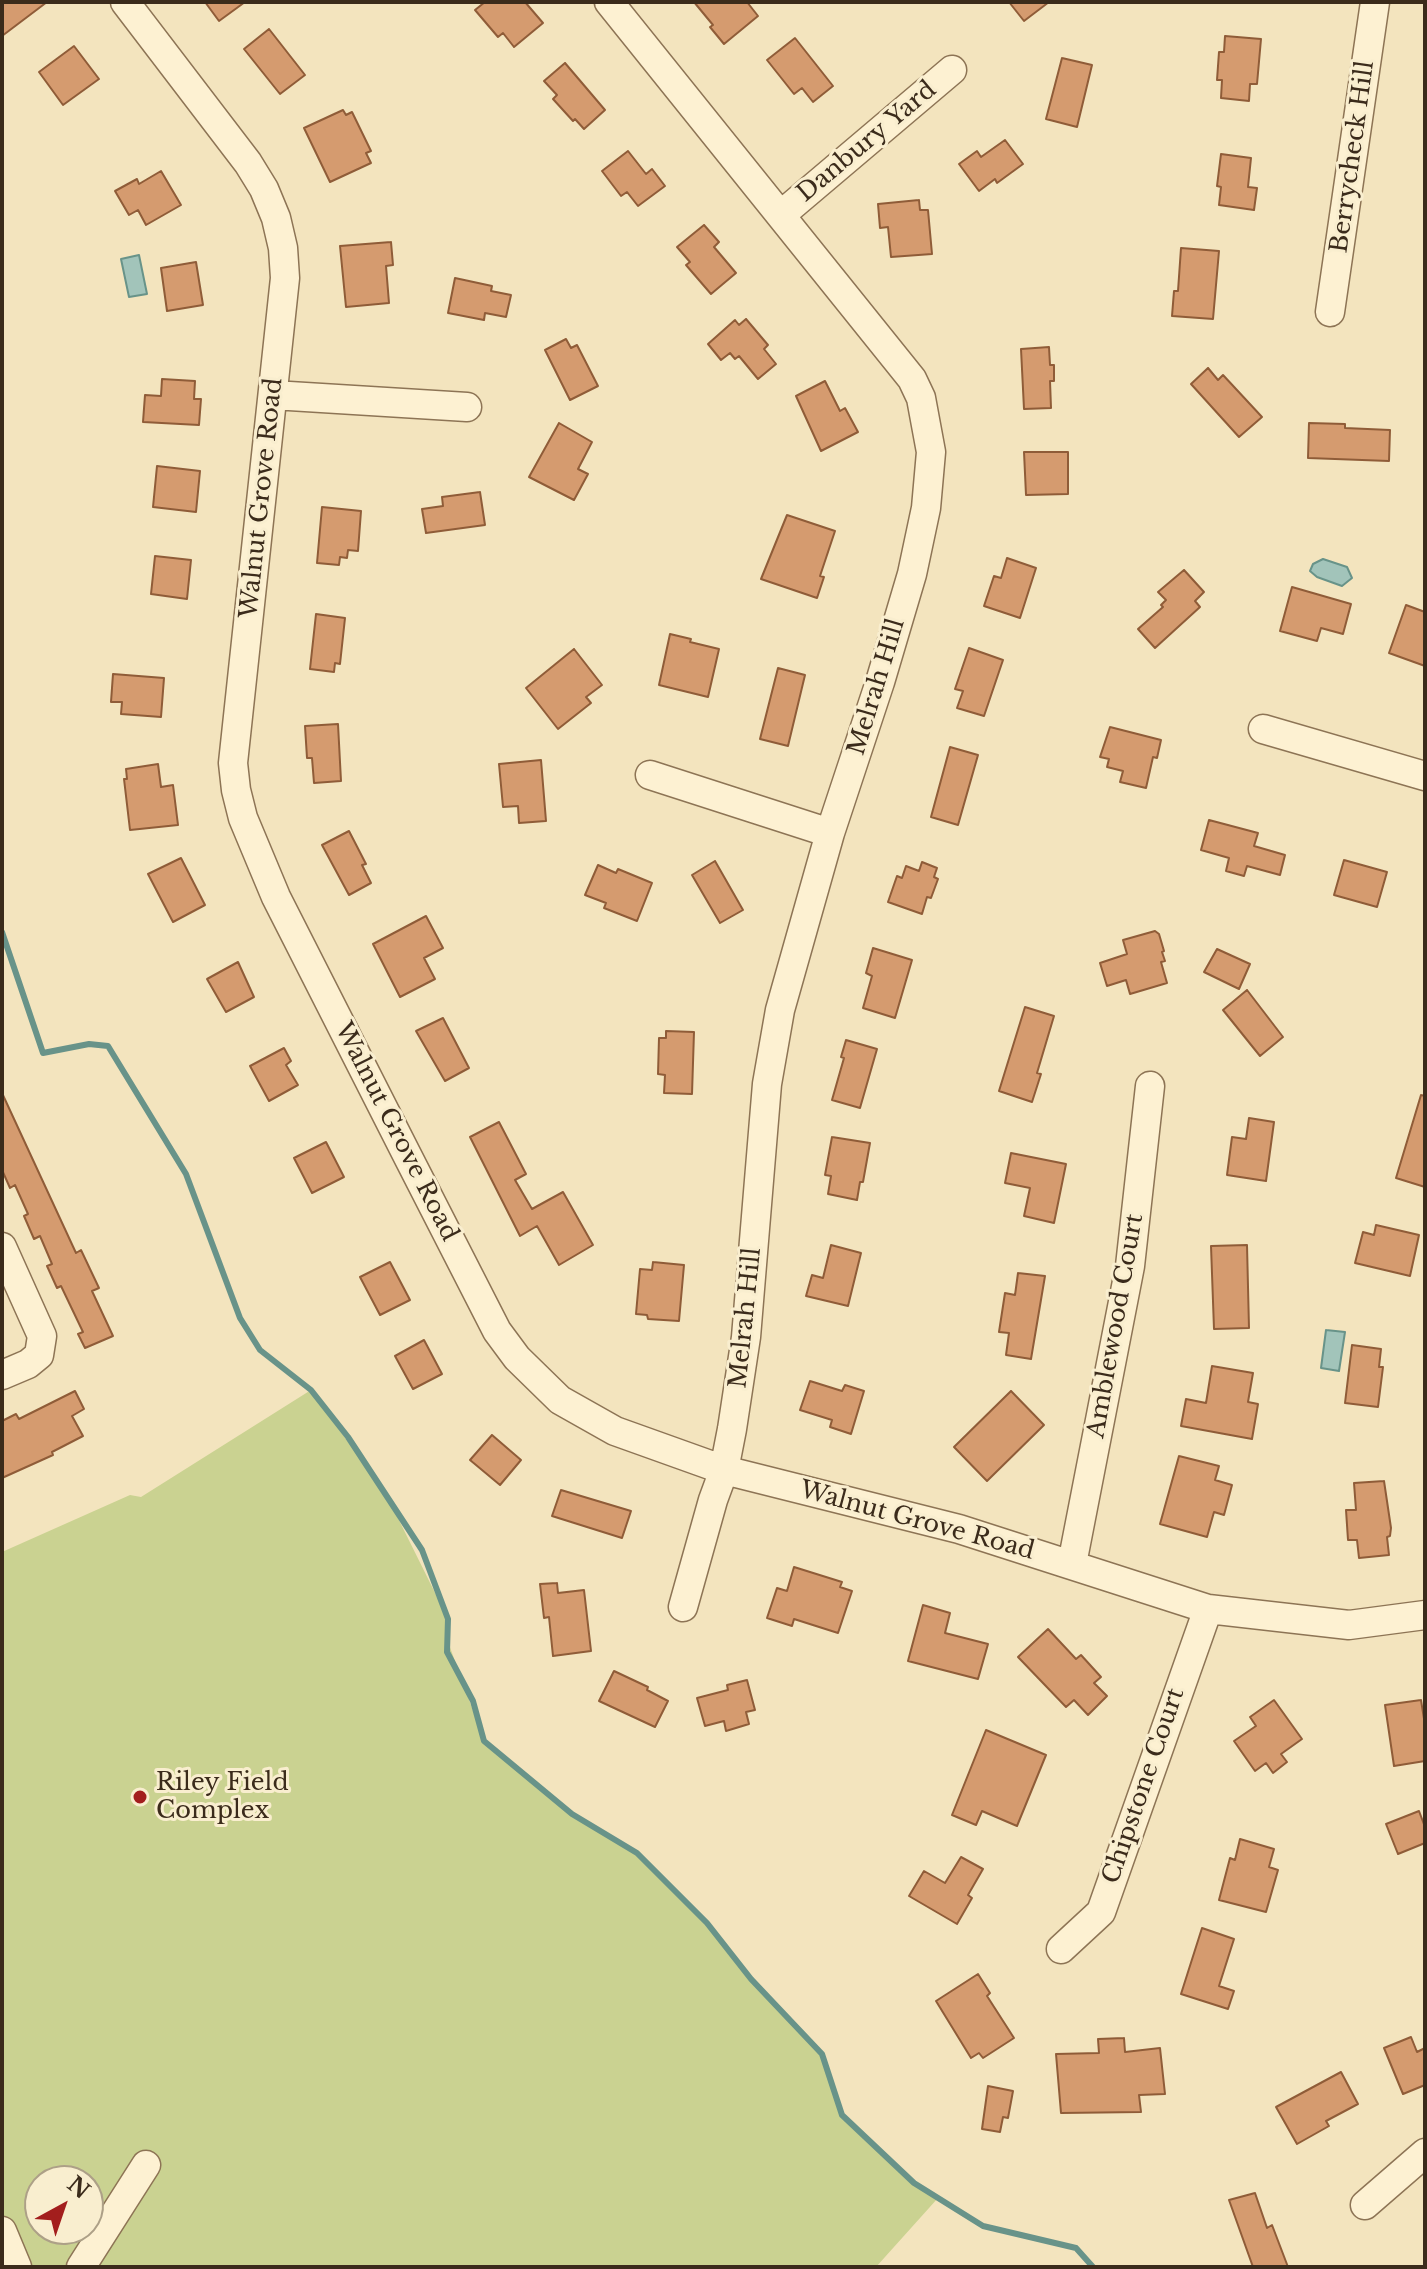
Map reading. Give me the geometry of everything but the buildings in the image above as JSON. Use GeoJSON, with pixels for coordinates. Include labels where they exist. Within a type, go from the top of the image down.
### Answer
{"type":"FeatureCollection","features":[{"type":"Feature","properties":{"kind":"street","name":"Walnut Grove Road"},"geometry":{"type":"LineString","coordinates":[[125,2],[248,163],[264,189],[276,218],[283,248],[285,278],[233,763],[240,804],[259,861],[497,1331],[514,1354],[542,1385],[576,1411],[615,1431],[724,1470],[959,1529],[1208,1609],[1349,1625],[1425,1615]]}},
{"type":"Feature","properties":{"kind":"street","name":"Melrah Hill"},"geometry":{"type":"LineString","coordinates":[[609,2],[912,379],[921,398],[931,452],[926,508],[912,574],[830,833],[780,1010],[767,1084],[746,1337],[724,1470],[683,1607]]}},
{"type":"Feature","properties":{"kind":"street","name":"Berrycheck Hill"},"geometry":{"type":"LineString","coordinates":[[1330,312],[1375,2]]}},
{"type":"Feature","properties":{"kind":"street","name":"Danbury Yard"},"geometry":{"type":"LineString","coordinates":[[782,214],[952,70]]}},
{"type":"Feature","properties":{"kind":"street"},"geometry":{"type":"LineString","coordinates":[[273,395],[467,407]]}},
{"type":"Feature","properties":{"kind":"street"},"geometry":{"type":"LineString","coordinates":[[1263,729],[1425,776]]}},
{"type":"Feature","properties":{"kind":"street"},"geometry":{"type":"LineString","coordinates":[[650,775],[830,833]]}},
{"type":"Feature","properties":{"kind":"street","name":"Amblewood Court"},"geometry":{"type":"LineString","coordinates":[[1072,1564],[1130,1266],[1150,1086]]}},
{"type":"Feature","properties":{"kind":"street"},"geometry":{"type":"LineString","coordinates":[[2,1247],[42,1336],[39,1355],[28,1364],[2,1375]]}},
{"type":"Feature","properties":{"kind":"street","name":"Chipstone Court"},"geometry":{"type":"LineString","coordinates":[[1061,1949],[1101,1912],[1208,1609]]}},
{"type":"Feature","properties":{"kind":"street"},"geometry":{"type":"LineString","coordinates":[[1365,2205],[1425,2153]]}},
{"type":"Feature","properties":{"kind":"street"},"geometry":{"type":"LineString","coordinates":[[81,2267],[146,2165]]}},
{"type":"Feature","properties":{"kind":"street"},"geometry":{"type":"LineString","coordinates":[[2,2231],[17,2267]]}},
{"type":"Feature","properties":{"kind":"green space"},"geometry":{"type":"Polygon","coordinates":[[[311,1390],[388,1498],[448,1619],[447,1639],[484,1741],[572,1814],[637,1853],[707,1923],[751,1979],[822,2054],[842,2115],[914,2183],[938,2198],[876,2267],[2,2267],[2,1552],[130,1495],[141,1497],[311,1390]]]}},
{"type":"Feature","properties":{"kind":"water"},"geometry":{"type":"Polygon","coordinates":[[[139,255],[147,294],[129,297],[121,259],[139,255]]]}},
{"type":"Feature","properties":{"kind":"water"},"geometry":{"type":"Polygon","coordinates":[[[1323,559],[1347,567],[1352,578],[1342,586],[1317,577],[1310,571],[1313,564],[1323,559]]]}},
{"type":"Feature","properties":{"kind":"water"},"geometry":{"type":"Polygon","coordinates":[[[1326,1330],[1345,1332],[1339,1371],[1321,1368],[1326,1330]]]}},
{"type":"Feature","properties":{"kind":"waterway"},"geometry":{"type":"LineString","coordinates":[[2,932],[43,1053],[89,1044],[108,1046],[186,1174],[240,1318],[260,1350],[311,1390],[348,1437],[422,1550],[448,1619],[447,1652],[473,1701],[484,1741],[572,1814],[637,1853],[707,1923],[751,1979],[822,2054],[842,2115],[914,2183],[983,2226],[1076,2248],[1093,2267]]}},
{"type":"Feature","properties":{"kind":"place","name":"Riley Field Complex"},"geometry":{"type":"Point","coordinates":[140,1797]}}]}
